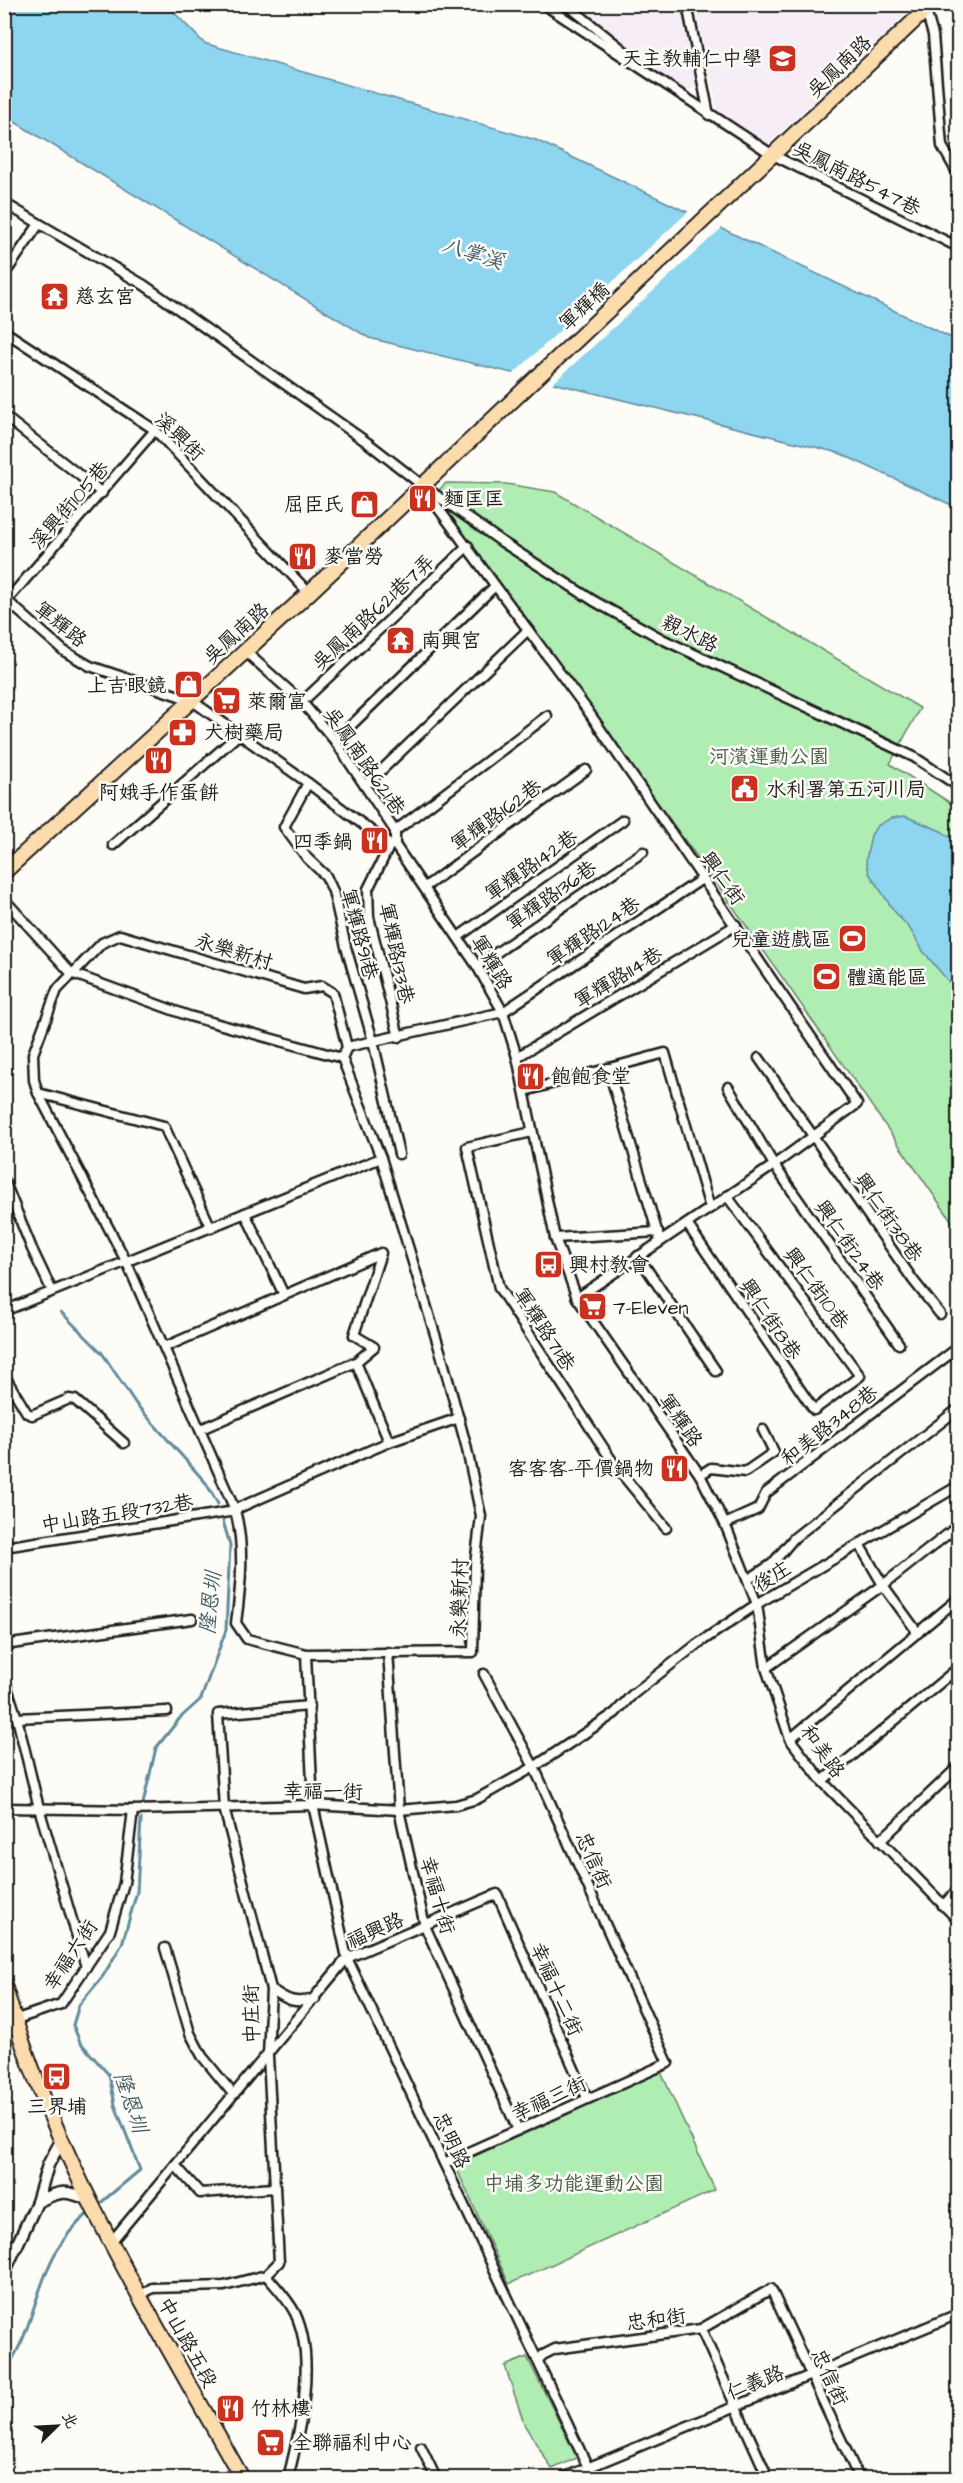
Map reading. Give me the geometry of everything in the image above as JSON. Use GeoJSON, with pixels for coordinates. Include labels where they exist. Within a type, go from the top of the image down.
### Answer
{"type":"FeatureCollection","features":[{"type":"Feature","properties":{"kind":"main road","name":"吳鳳南路"},"geometry":{"type":"LineString","coordinates":[[773,155],[929,8]]}},
{"type":"Feature","properties":{"kind":"main road","name":"軍輝橋"},"geometry":{"type":"LineString","coordinates":[[422,485],[773,155]]}},
{"type":"Feature","properties":{"kind":"main road","name":"吳鳳南路"},"geometry":{"type":"LineString","coordinates":[[4,872],[246,652],[422,485]]}},
{"type":"Feature","properties":{"kind":"main road"},"geometry":{"type":"LineString","coordinates":[[4,1985],[14,2020],[61,2141],[90,2202]]}},
{"type":"Feature","properties":{"kind":"main road","name":"中山路五段"},"geometry":{"type":"LineString","coordinates":[[90,2202],[242,2478]]}},
{"type":"Feature","properties":{"kind":"street"},"geometry":{"type":"LineString","coordinates":[[543,4],[675,91]]}},
{"type":"Feature","properties":{"kind":"street"},"geometry":{"type":"LineString","coordinates":[[566,4],[675,91]]}},
{"type":"Feature","properties":{"kind":"street"},"geometry":{"type":"LineString","coordinates":[[687,4],[709,115]]}},
{"type":"Feature","properties":{"kind":"street"},"geometry":{"type":"LineString","coordinates":[[929,8],[942,146],[958,174]]}},
{"type":"Feature","properties":{"kind":"street","name":"吳鳳南路547巷"},"geometry":{"type":"LineString","coordinates":[[675,91],[773,155],[958,247]]}},
{"type":"Feature","properties":{"kind":"street"},"geometry":{"type":"LineString","coordinates":[[4,203],[144,285],[368,443],[422,485]]}},
{"type":"Feature","properties":{"kind":"street"},"geometry":{"type":"LineString","coordinates":[[4,275],[39,224]]}},
{"type":"Feature","properties":{"kind":"street","name":"溪興街"},"geometry":{"type":"LineString","coordinates":[[4,331],[155,430],[309,593]]}},
{"type":"Feature","properties":{"kind":"street"},"geometry":{"type":"LineString","coordinates":[[4,416],[102,493]]}},
{"type":"Feature","properties":{"kind":"street","name":"溪興街105巷"},"geometry":{"type":"LineString","coordinates":[[5,601],[155,430]]}},
{"type":"Feature","properties":{"kind":"street","name":"興仁街"},"geometry":{"type":"LineString","coordinates":[[422,485],[588,711],[857,1104],[774,1165],[687,1224],[659,1236],[638,1256],[577,1298]]}},
{"type":"Feature","properties":{"kind":"street","name":"親水路"},"geometry":{"type":"LineString","coordinates":[[422,485],[520,554],[594,601],[652,633],[914,757],[958,786]]}},
{"type":"Feature","properties":{"kind":"street","name":"吳鳳南路621巷7弄"},"geometry":{"type":"LineString","coordinates":[[302,702],[468,546]]}},
{"type":"Feature","properties":{"kind":"street"},"geometry":{"type":"LineString","coordinates":[[335,741],[495,586]]}},
{"type":"Feature","properties":{"kind":"street","name":"軍輝路"},"geometry":{"type":"LineString","coordinates":[[5,601],[64,651],[90,666],[191,700],[393,845],[425,887],[477,966],[503,1012],[525,1091],[555,1238],[577,1298],[700,1474],[725,1524]]}},
{"type":"Feature","properties":{"kind":"street"},"geometry":{"type":"LineString","coordinates":[[365,786],[528,630]]}},
{"type":"Feature","properties":{"kind":"street","name":"吳鳳南路621巷"},"geometry":{"type":"LineString","coordinates":[[246,652],[302,702],[335,741],[395,831],[393,845]]}},
{"type":"Feature","properties":{"kind":"street"},"geometry":{"type":"LineString","coordinates":[[395,831],[547,716]]}},
{"type":"Feature","properties":{"kind":"street"},"geometry":{"type":"LineString","coordinates":[[113,845],[238,735]]}},
{"type":"Feature","properties":{"kind":"street","name":"軍輝路162巷"},"geometry":{"type":"LineString","coordinates":[[425,887],[586,770]]}},
{"type":"Feature","properties":{"kind":"street","name":"軍輝路91巷"},"geometry":{"type":"LineString","coordinates":[[308,783],[284,827],[307,858],[326,876],[333,891],[346,947],[373,1041],[399,1154]]}},
{"type":"Feature","properties":{"kind":"street","name":"軍輝路142巷"},"geometry":{"type":"LineString","coordinates":[[458,938],[623,820]]}},
{"type":"Feature","properties":{"kind":"street","name":"軍輝路133巷"},"geometry":{"type":"LineString","coordinates":[[393,845],[368,890],[369,917],[399,1037]]}},
{"type":"Feature","properties":{"kind":"street","name":"軍輝路136巷"},"geometry":{"type":"LineString","coordinates":[[477,966],[643,852]]}},
{"type":"Feature","properties":{"kind":"street","name":"軍輝路124巷"},"geometry":{"type":"LineString","coordinates":[[503,1012],[702,879]]}},
{"type":"Feature","properties":{"kind":"street"},"geometry":{"type":"LineString","coordinates":[[4,899],[72,973],[189,1017],[342,1058],[347,1047],[503,1012]]}},
{"type":"Feature","properties":{"kind":"street","name":"軍輝路114巷"},"geometry":{"type":"LineString","coordinates":[[517,1057],[736,926]]}},
{"type":"Feature","properties":{"kind":"street","name":"永樂新村"},"geometry":{"type":"LineString","coordinates":[[342,1058],[381,1158],[459,1418],[482,1516],[475,1565],[473,1652],[306,1654],[247,1639],[236,1623],[241,1587],[240,1528],[234,1510],[201,1429],[127,1263],[38,1093],[34,1080],[33,1054],[57,990],[102,944],[120,935],[304,989],[322,986],[333,993],[347,1047]]}},
{"type":"Feature","properties":{"kind":"street"},"geometry":{"type":"LineString","coordinates":[[525,1091],[665,1053],[710,1208]]}},
{"type":"Feature","properties":{"kind":"street","name":"興仁街38巷"},"geometry":{"type":"LineString","coordinates":[[759,1058],[913,1280],[940,1314]]}},
{"type":"Feature","properties":{"kind":"street"},"geometry":{"type":"LineString","coordinates":[[555,1238],[659,1236],[608,1068]]}},
{"type":"Feature","properties":{"kind":"street","name":"興仁街24巷"},"geometry":{"type":"LineString","coordinates":[[728,1087],[774,1165],[899,1344]]}},
{"type":"Feature","properties":{"kind":"street"},"geometry":{"type":"LineString","coordinates":[[38,1093],[164,1126],[211,1228]]}},
{"type":"Feature","properties":{"kind":"street","name":"軍輝路71巷"},"geometry":{"type":"LineString","coordinates":[[532,1132],[467,1147],[499,1288],[616,1467],[666,1528]]}},
{"type":"Feature","properties":{"kind":"street"},"geometry":{"type":"LineString","coordinates":[[4,1311],[381,1158]]}},
{"type":"Feature","properties":{"kind":"street"},"geometry":{"type":"LineString","coordinates":[[4,1180],[52,1291]]}},
{"type":"Feature","properties":{"kind":"street","name":"興仁街10巷"},"geometry":{"type":"LineString","coordinates":[[728,1196],[861,1376],[836,1395]]}},
{"type":"Feature","properties":{"kind":"street"},"geometry":{"type":"LineString","coordinates":[[245,1214],[284,1295]]}},
{"type":"Feature","properties":{"kind":"street","name":"興仁街8巷"},"geometry":{"type":"LineString","coordinates":[[687,1224],[814,1410],[836,1395]]}},
{"type":"Feature","properties":{"kind":"street"},"geometry":{"type":"LineString","coordinates":[[165,1347],[381,1253],[354,1335],[374,1347],[356,1362],[201,1429]]}},
{"type":"Feature","properties":{"kind":"street"},"geometry":{"type":"LineString","coordinates":[[638,1256],[716,1371]]}},
{"type":"Feature","properties":{"kind":"street","name":"和美路348巷"},"geometry":{"type":"LineString","coordinates":[[725,1524],[758,1509],[766,1493],[955,1350]]}},
{"type":"Feature","properties":{"kind":"street"},"geometry":{"type":"LineString","coordinates":[[356,1362],[389,1442]]}},
{"type":"Feature","properties":{"kind":"street"},"geometry":{"type":"LineString","coordinates":[[4,1375],[27,1413],[32,1415],[69,1400],[75,1400],[124,1443]]}},
{"type":"Feature","properties":{"kind":"street"},"geometry":{"type":"LineString","coordinates":[[749,1579],[772,1564],[794,1538],[958,1409]]}},
{"type":"Feature","properties":{"kind":"street"},"geometry":{"type":"LineString","coordinates":[[234,1510],[389,1442],[459,1418]]}},
{"type":"Feature","properties":{"kind":"street"},"geometry":{"type":"LineString","coordinates":[[700,1474],[711,1468],[745,1472],[774,1452],[763,1430]]}},
{"type":"Feature","properties":{"kind":"street","name":"後庄"},"geometry":{"type":"LineString","coordinates":[[615,1713],[632,1695],[696,1645],[757,1604],[958,1486]]}},
{"type":"Feature","properties":{"kind":"street","name":"中山路五段732巷"},"geometry":{"type":"LineString","coordinates":[[4,1547],[234,1510]]}},
{"type":"Feature","properties":{"kind":"street","name":"和美路"},"geometry":{"type":"LineString","coordinates":[[725,1524],[749,1579],[757,1604],[766,1668],[790,1739],[822,1781],[958,1920]]}},
{"type":"Feature","properties":{"kind":"street"},"geometry":{"type":"LineString","coordinates":[[766,1668],[883,1585],[958,1526]]}},
{"type":"Feature","properties":{"kind":"street"},"geometry":{"type":"LineString","coordinates":[[859,1544],[883,1585],[918,1633]]}},
{"type":"Feature","properties":{"kind":"street"},"geometry":{"type":"LineString","coordinates":[[790,1739],[958,1599]]}},
{"type":"Feature","properties":{"kind":"street"},"geometry":{"type":"LineString","coordinates":[[4,1644],[192,1619]]}},
{"type":"Feature","properties":{"kind":"street","name":"幸福十街"},"geometry":{"type":"LineString","coordinates":[[388,1652],[399,1810],[425,1926],[518,2130]]}},
{"type":"Feature","properties":{"kind":"street"},"geometry":{"type":"LineString","coordinates":[[306,1654],[313,1806]]}},
{"type":"Feature","properties":{"kind":"street"},"geometry":{"type":"LineString","coordinates":[[822,1781],[958,1668]]}},
{"type":"Feature","properties":{"kind":"street","name":"忠信街"},"geometry":{"type":"LineString","coordinates":[[484,1674],[534,1767],[668,2063]]}},
{"type":"Feature","properties":{"kind":"street"},"geometry":{"type":"LineString","coordinates":[[4,1678],[17,1718],[39,1808],[86,1967]]}},
{"type":"Feature","properties":{"kind":"street","name":"中庄街"},"geometry":{"type":"LineString","coordinates":[[266,2275],[279,2262],[268,2056],[271,1989],[224,1808],[218,1714],[309,1706]]}},
{"type":"Feature","properties":{"kind":"street"},"geometry":{"type":"LineString","coordinates":[[17,1718],[167,1711]]}},
{"type":"Feature","properties":{"kind":"street","name":"幸福一街"},"geometry":{"type":"LineString","coordinates":[[4,1808],[133,1810],[313,1806],[399,1810],[456,1805],[477,1799],[534,1767],[615,1713]]}},
{"type":"Feature","properties":{"kind":"street"},"geometry":{"type":"LineString","coordinates":[[880,1841],[958,1767]]}},
{"type":"Feature","properties":{"kind":"street","name":"忠明路"},"geometry":{"type":"LineString","coordinates":[[313,1806],[347,1958],[593,2478]]}},
{"type":"Feature","properties":{"kind":"street","name":"幸福六街"},"geometry":{"type":"LineString","coordinates":[[14,2020],[61,2004],[110,1931],[124,1883],[133,1810]]}},
{"type":"Feature","properties":{"kind":"street"},"geometry":{"type":"LineString","coordinates":[[943,1906],[958,1889]]}},
{"type":"Feature","properties":{"kind":"street","name":"福興路"},"geometry":{"type":"LineString","coordinates":[[111,2242],[233,2094],[268,2056],[347,1958],[497,1894]]}},
{"type":"Feature","properties":{"kind":"street","name":"幸福十二街"},"geometry":{"type":"LineString","coordinates":[[497,1894],[587,2098]]}},
{"type":"Feature","properties":{"kind":"street"},"geometry":{"type":"LineString","coordinates":[[165,1948],[190,2033],[202,2056],[233,2094]]}},
{"type":"Feature","properties":{"kind":"street"},"geometry":{"type":"LineString","coordinates":[[271,1989],[281,1996],[300,2003],[315,1999]]}},
{"type":"Feature","properties":{"kind":"street","name":"幸福三街"},"geometry":{"type":"LineString","coordinates":[[444,2163],[668,2063]]}},
{"type":"Feature","properties":{"kind":"street"},"geometry":{"type":"LineString","coordinates":[[4,2273],[37,2202],[48,2165],[61,2141]]}},
{"type":"Feature","properties":{"kind":"street"},"geometry":{"type":"LineString","coordinates":[[175,2165],[200,2193],[275,2188]]}},
{"type":"Feature","properties":{"kind":"street"},"geometry":{"type":"LineString","coordinates":[[37,2202],[62,2192],[75,2193],[90,2202]]}},
{"type":"Feature","properties":{"kind":"street"},"geometry":{"type":"LineString","coordinates":[[140,2295],[152,2288],[224,2286],[266,2275],[296,2316],[305,2354],[302,2415],[288,2478]]}},
{"type":"Feature","properties":{"kind":"street","name":"忠信街"},"geometry":{"type":"LineString","coordinates":[[771,2289],[859,2478]]}},
{"type":"Feature","properties":{"kind":"street","name":"忠和街"},"geometry":{"type":"LineString","coordinates":[[538,2360],[555,2349],[701,2329],[771,2289]]}},
{"type":"Feature","properties":{"kind":"street","name":"仁義路"},"geometry":{"type":"LineString","coordinates":[[563,2478],[811,2377],[958,2314]]}},
{"type":"Feature","properties":{"kind":"street"},"geometry":{"type":"LineString","coordinates":[[701,2329],[768,2478]]}},
{"type":"Feature","properties":{"kind":"street"},"geometry":{"type":"LineString","coordinates":[[421,2447],[436,2478]]}},
{"type":"Feature","properties":{"kind":"shaded area"},"geometry":{"type":"Polygon","coordinates":[[[571,5],[682,5],[699,86],[682,92],[571,5]]]}},
{"type":"Feature","properties":{"kind":"shaded area","name":"天主教輔仁中學"},"geometry":{"type":"Polygon","coordinates":[[[695,5],[917,5],[766,146],[718,111],[695,5]]]}},
{"type":"Feature","properties":{"kind":"green space","name":"河濱運動公園"},"geometry":{"type":"Polygon","coordinates":[[[446,483],[506,484],[555,492],[920,708],[890,764],[958,808],[958,1230],[722,891],[433,496],[446,483]]]}},
{"type":"Feature","properties":{"kind":"green space","name":"中埔多功能運動公園"},"geometry":{"type":"Polygon","coordinates":[[[661,2072],[715,2190],[509,2284],[455,2165],[661,2072]]]}},
{"type":"Feature","properties":{"kind":"green space"},"geometry":{"type":"Polygon","coordinates":[[[527,2357],[577,2458],[552,2469],[525,2426],[505,2366],[527,2357]]]}},
{"type":"Feature","properties":{"kind":"water","name":"八掌溪"},"geometry":{"type":"Polygon","coordinates":[[[4,5],[167,5],[204,43],[536,140],[958,341],[958,508],[839,453],[369,338],[5,116],[4,5]]]}},
{"type":"Feature","properties":{"kind":"water"},"geometry":{"type":"Polygon","coordinates":[[[905,816],[941,831],[958,843],[958,993],[923,951],[910,929],[894,911],[869,873],[866,860],[871,835],[877,826],[891,818],[905,816]]]}},
{"type":"Feature","properties":{"kind":"pier"},"geometry":{"type":"Polygon","coordinates":[[[690,210],[724,226],[551,385],[511,376],[690,210]]]}},
{"type":"Feature","properties":{"kind":"waterway","name":"隆恩圳"},"geometry":{"type":"LineString","coordinates":[[61,1312],[102,1353],[136,1404],[206,1483],[218,1504]]}},
{"type":"Feature","properties":{"kind":"waterway","name":"隆恩圳"},"geometry":{"type":"LineString","coordinates":[[142,1808],[156,1748],[180,1718],[201,1699],[226,1630],[230,1545],[223,1521]]}},
{"type":"Feature","properties":{"kind":"waterway","name":"隆恩圳"},"geometry":{"type":"LineString","coordinates":[[98,2205],[140,2170],[115,2105],[109,2075],[80,2042],[73,2025],[79,2005],[103,1976],[122,1944],[137,1892],[141,1819]]}},
{"type":"Feature","properties":{"kind":"waterway","name":"隆恩圳"},"geometry":{"type":"LineString","coordinates":[[4,2374],[22,2341],[55,2254],[64,2239],[91,2211]]}},
{"type":"Feature","properties":{"kind":"place","name":"天主教輔仁中學"},"geometry":{"type":"Point","coordinates":[783,58]}},
{"type":"Feature","properties":{"kind":"place","name":"慈玄宮"},"geometry":{"type":"Point","coordinates":[54,296]}},
{"type":"Feature","properties":{"kind":"place","name":"麵匡匡"},"geometry":{"type":"Point","coordinates":[423,498]}},
{"type":"Feature","properties":{"kind":"place","name":"屈臣氏"},"geometry":{"type":"Point","coordinates":[365,504]}},
{"type":"Feature","properties":{"kind":"place","name":"麥當勞"},"geometry":{"type":"Point","coordinates":[303,556]}},
{"type":"Feature","properties":{"kind":"place","name":"南興宮"},"geometry":{"type":"Point","coordinates":[400,640]}},
{"type":"Feature","properties":{"kind":"place","name":"上吉眼鏡"},"geometry":{"type":"Point","coordinates":[188,685]}},
{"type":"Feature","properties":{"kind":"place","name":"萊爾富"},"geometry":{"type":"Point","coordinates":[226,701]}},
{"type":"Feature","properties":{"kind":"place","name":"大樹藥局"},"geometry":{"type":"Point","coordinates":[183,732]}},
{"type":"Feature","properties":{"kind":"place","name":"阿娥手作蛋餅"},"geometry":{"type":"Point","coordinates":[159,761]}},
{"type":"Feature","properties":{"kind":"place","name":"水利署第五河川局"},"geometry":{"type":"Point","coordinates":[745,789]}},
{"type":"Feature","properties":{"kind":"place","name":"四季鍋"},"geometry":{"type":"Point","coordinates":[374,841]}},
{"type":"Feature","properties":{"kind":"place","name":"兒童遊戲區"},"geometry":{"type":"Point","coordinates":[852,939]}},
{"type":"Feature","properties":{"kind":"place","name":"體適能區"},"geometry":{"type":"Point","coordinates":[826,977]}},
{"type":"Feature","properties":{"kind":"place","name":"飽飽食堂"},"geometry":{"type":"Point","coordinates":[530,1076]}},
{"type":"Feature","properties":{"kind":"place","name":"興村教會"},"geometry":{"type":"Point","coordinates":[548,1264]}},
{"type":"Feature","properties":{"kind":"place","name":"7-Eleven"},"geometry":{"type":"Point","coordinates":[592,1307]}},
{"type":"Feature","properties":{"kind":"place","name":"客客客-平價鍋物"},"geometry":{"type":"Point","coordinates":[675,1468]}},
{"type":"Feature","properties":{"kind":"place","name":"三界埔"},"geometry":{"type":"Point","coordinates":[57,2076]}},
{"type":"Feature","properties":{"kind":"place","name":"竹林樓"},"geometry":{"type":"Point","coordinates":[230,2408]}},
{"type":"Feature","properties":{"kind":"place","name":"全聯福利中心"},"geometry":{"type":"Point","coordinates":[271,2442]}}]}
